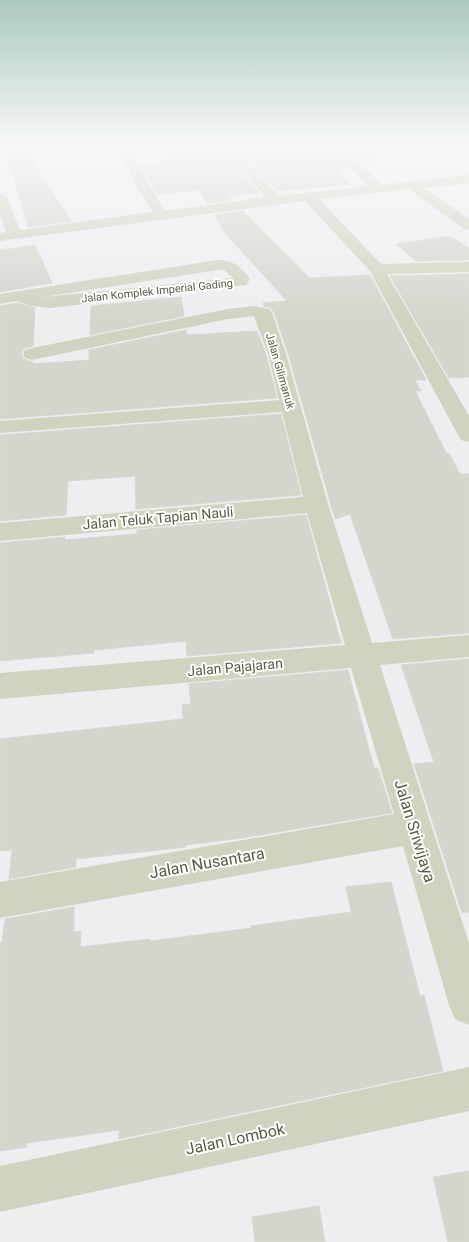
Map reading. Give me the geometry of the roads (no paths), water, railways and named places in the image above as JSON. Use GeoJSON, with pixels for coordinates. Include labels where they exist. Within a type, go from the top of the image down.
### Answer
{"type":"FeatureCollection","features":[{"type":"Feature","properties":{"kind":"street"},"geometry":{"type":"LineString","coordinates":[[2,203],[15,235]]}},
{"type":"Feature","properties":{"kind":"street"},"geometry":{"type":"LineString","coordinates":[[154,203],[162,216]]}},
{"type":"Feature","properties":{"kind":"street"},"geometry":{"type":"LineString","coordinates":[[0,237],[255,203]]}},
{"type":"Feature","properties":{"kind":"street"},"geometry":{"type":"LineString","coordinates":[[315,203],[377,269],[469,435]]}},
{"type":"Feature","properties":{"kind":"street"},"geometry":{"type":"LineString","coordinates":[[437,203],[469,226]]}},
{"type":"Feature","properties":{"kind":"street","name":"Jalan Komplek Imperial Gading"},"geometry":{"type":"LineString","coordinates":[[0,299],[19,296],[228,265],[242,279],[240,282],[50,304],[30,301],[19,296]]}},
{"type":"Feature","properties":{"kind":"street"},"geometry":{"type":"LineString","coordinates":[[377,269],[469,267]]}},
{"type":"Feature","properties":{"kind":"street","name":"Jalan Gilimanuk"},"geometry":{"type":"LineString","coordinates":[[32,354],[228,314],[254,311],[263,313],[277,354],[316,504],[362,656]]}},
{"type":"Feature","properties":{"kind":"street"},"geometry":{"type":"LineString","coordinates":[[0,426],[290,405]]}},
{"type":"Feature","properties":{"kind":"street","name":"Jalan Teluk Tapian Nauli"},"geometry":{"type":"LineString","coordinates":[[0,532],[316,504]]}},
{"type":"Feature","properties":{"kind":"street","name":"Jalan Pajajaran"},"geometry":{"type":"LineString","coordinates":[[0,686],[469,646]]}},
{"type":"Feature","properties":{"kind":"street","name":"Jalan Sriwijaya"},"geometry":{"type":"LineString","coordinates":[[362,656],[469,1005]]}},
{"type":"Feature","properties":{"kind":"street","name":"Jalan Nusantara"},"geometry":{"type":"LineString","coordinates":[[0,900],[414,827]]}},
{"type":"Feature","properties":{"kind":"street","name":"Jalan Lombok"},"geometry":{"type":"LineString","coordinates":[[0,1189],[469,1089]]}}]}
